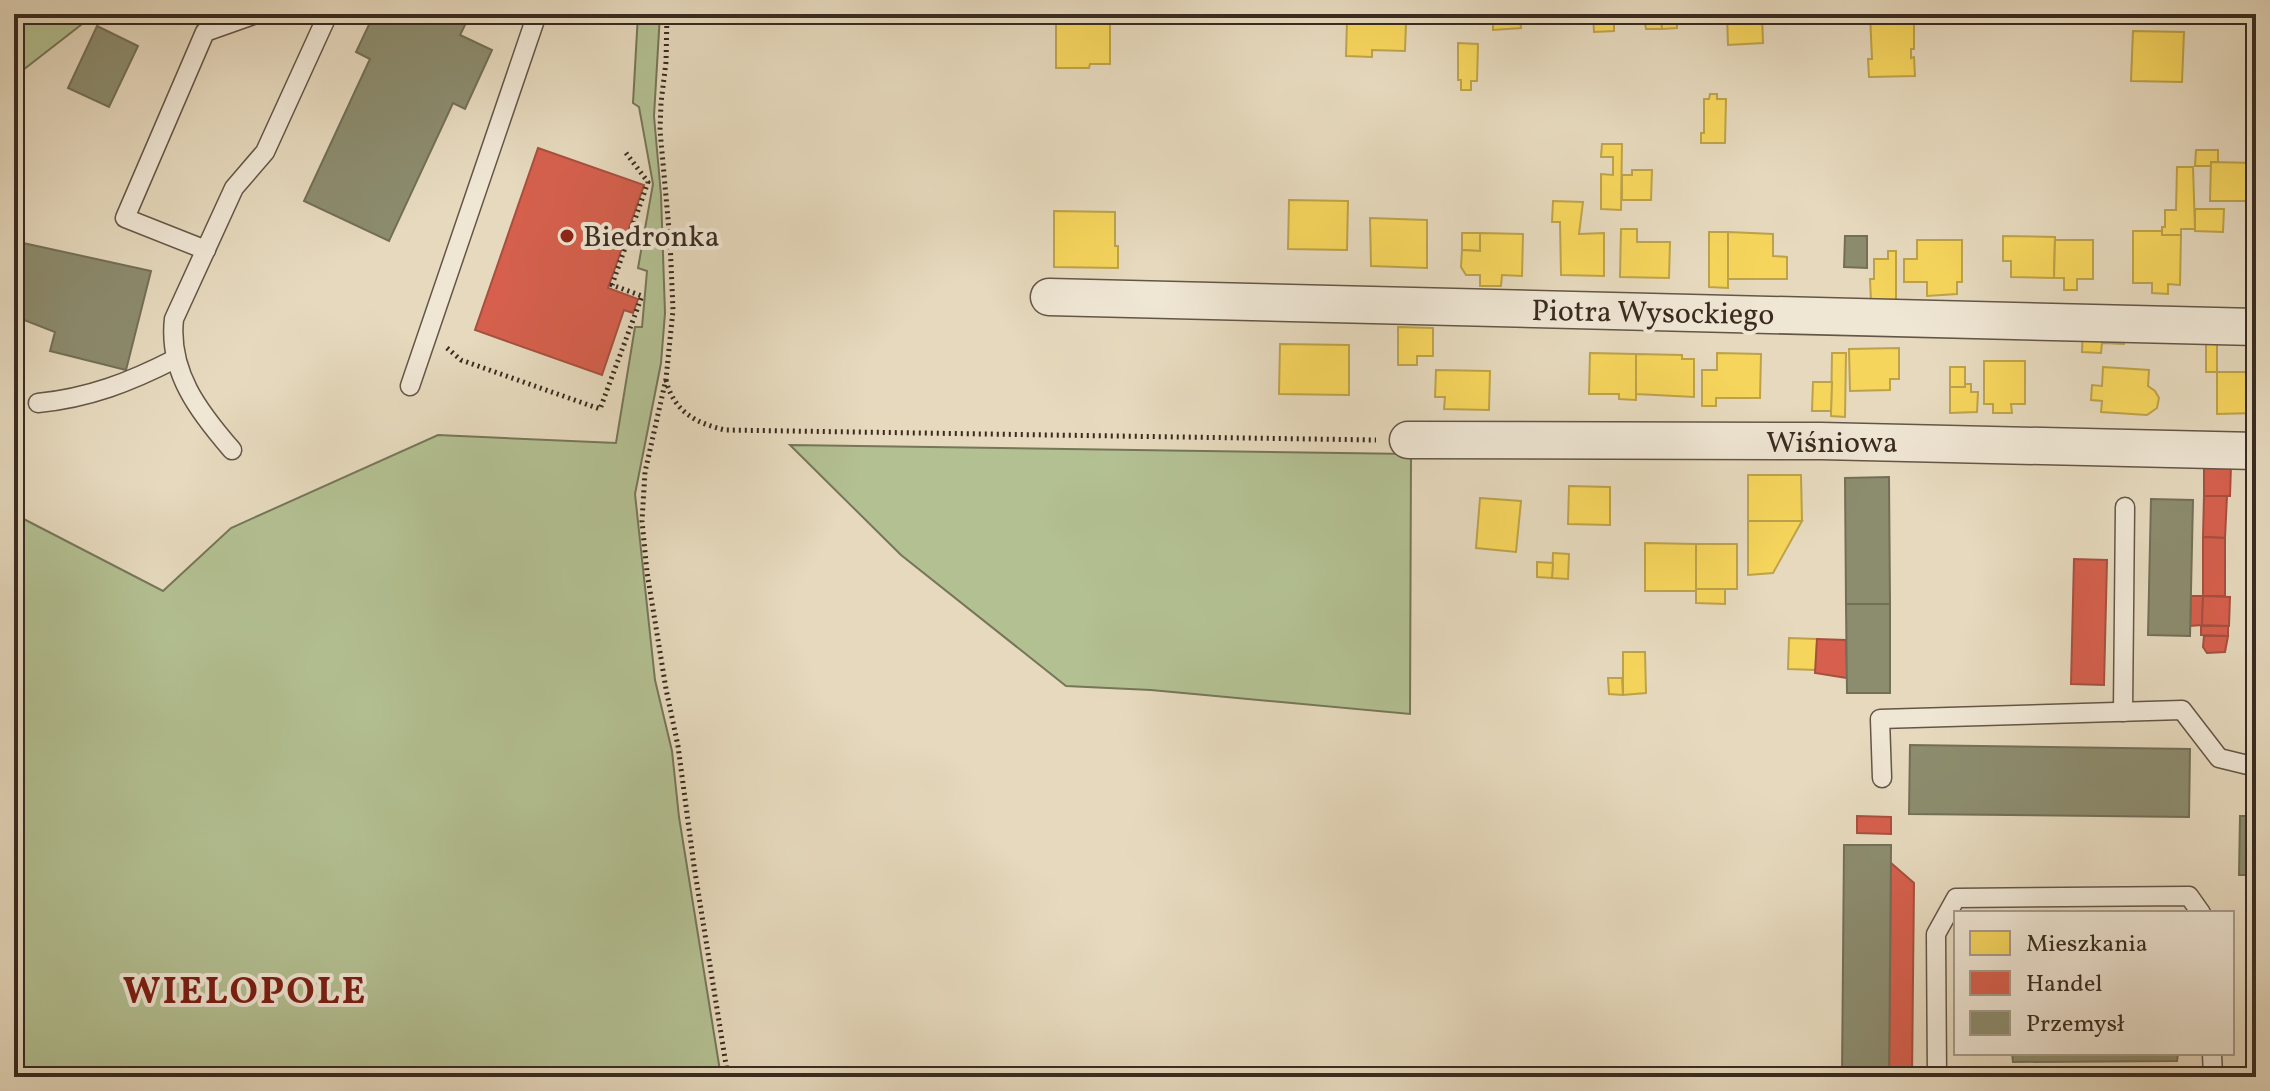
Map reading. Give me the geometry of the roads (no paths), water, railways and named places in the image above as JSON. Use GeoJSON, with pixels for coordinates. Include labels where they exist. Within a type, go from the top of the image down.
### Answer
{"type":"FeatureCollection","features":[{"type":"Feature","properties":{"kind":"street","name":"Piotra Wysockiego"},"geometry":{"type":"LineString","coordinates":[[1049,297],[2256,327]]}},
{"type":"Feature","properties":{"kind":"street","name":"Wiśniowa"},"geometry":{"type":"LineString","coordinates":[[1408,440],[1821,441],[2256,451]]}},
{"type":"Feature","properties":{"kind":"lane"},"geometry":{"type":"LineString","coordinates":[[206,250],[125,218],[205,32],[256,14]]}},
{"type":"Feature","properties":{"kind":"lane"},"geometry":{"type":"LineString","coordinates":[[232,450],[208,423],[187,387],[175,359],[172,341],[174,319],[234,188],[265,152],[328,14]]}},
{"type":"Feature","properties":{"kind":"lane"},"geometry":{"type":"LineString","coordinates":[[410,386],[537,14]]}},
{"type":"Feature","properties":{"kind":"lane"},"geometry":{"type":"LineString","coordinates":[[38,403],[99,393],[175,359]]}},
{"type":"Feature","properties":{"kind":"lane"},"geometry":{"type":"LineString","coordinates":[[2123,712],[2125,507]]}},
{"type":"Feature","properties":{"kind":"lane"},"geometry":{"type":"LineString","coordinates":[[1882,778],[1880,719],[2182,710],[2219,758],[2256,767]]}},
{"type":"Feature","properties":{"kind":"lane"},"geometry":{"type":"LineString","coordinates":[[1937,1077],[1936,934],[1956,898],[2189,896],[2200,911]]}},
{"type":"Feature","properties":{"kind":"lane"},"geometry":{"type":"LineString","coordinates":[[2212,1055],[2213,1077]]}},
{"type":"Feature","properties":{"kind":"place","name":"Biedronka"},"geometry":{"type":"Point","coordinates":[567,236]}},
{"type":"Feature","properties":{"kind":"district","name":"WIELOPOLE"},"geometry":{"type":"Point","coordinates":[245,990]}}]}
